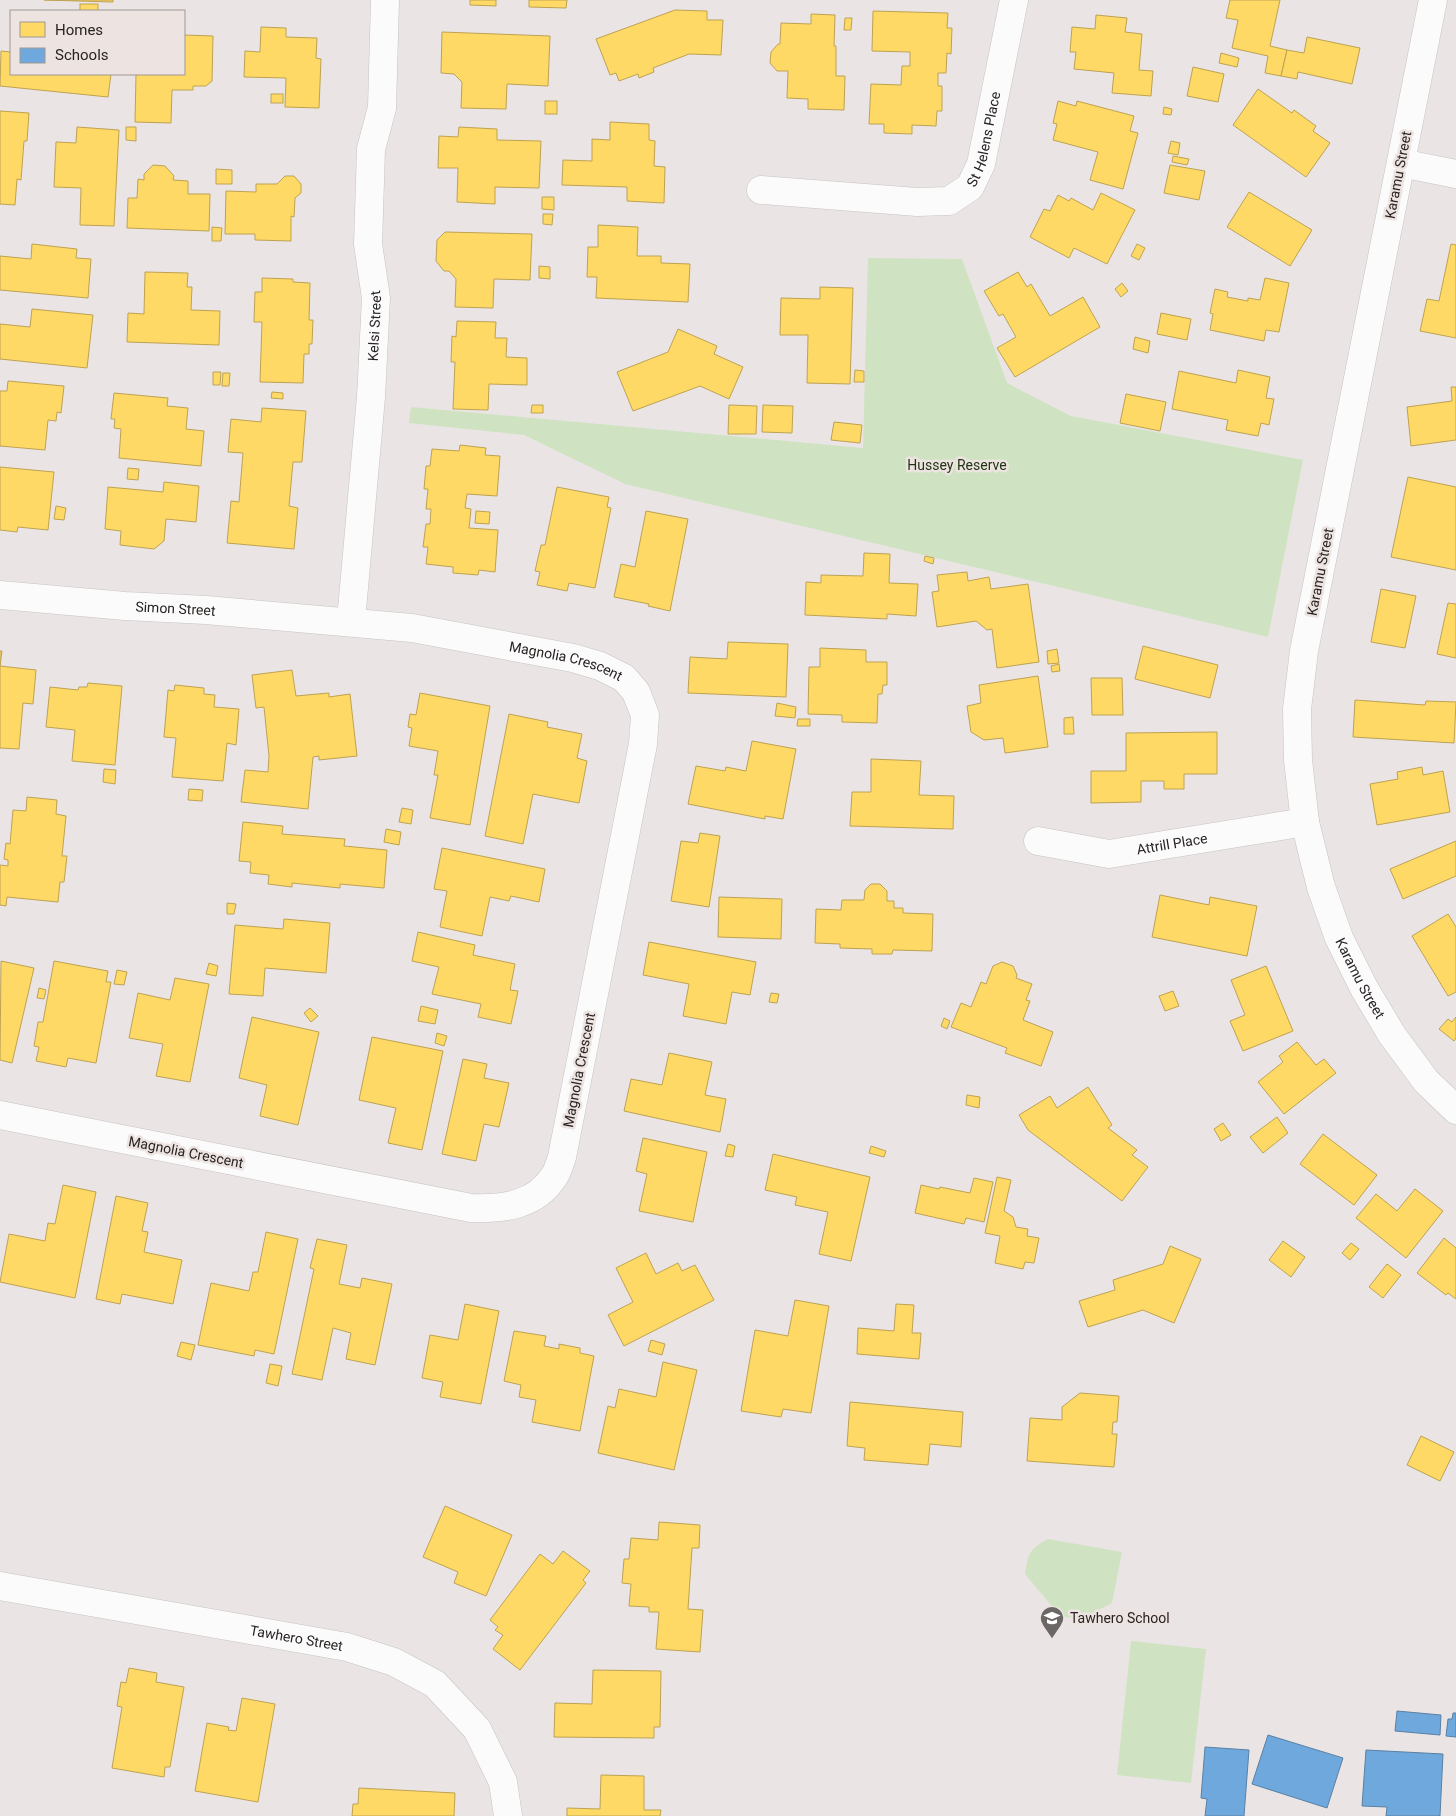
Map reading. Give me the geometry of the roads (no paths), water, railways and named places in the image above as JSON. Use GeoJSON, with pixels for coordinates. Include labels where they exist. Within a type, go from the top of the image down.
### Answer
{"type":"FeatureCollection","features":[{"type":"Feature","properties":{"kind":"street","name":"Kelsi Street"},"geometry":{"type":"LineString","coordinates":[[351,621],[371,396],[376,298],[368,244],[371,149],[382,108],[385,0]]}},
{"type":"Feature","properties":{"kind":"street","name":"St Helens Place"},"geometry":{"type":"LineString","coordinates":[[761,190],[917,202],[949,201],[970,187],[982,164],[1014,0]]}},
{"type":"Feature","properties":{"kind":"street","name":"Karamu Street"},"geometry":{"type":"LineString","coordinates":[[1433,0],[1304,651],[1297,709],[1298,760],[1305,822],[1321,886],[1339,938],[1364,988],[1392,1035],[1426,1081],[1456,1110]]}},
{"type":"Feature","properties":{"kind":"street"},"geometry":{"type":"LineString","coordinates":[[1401,163],[1456,174]]}},
{"type":"Feature","properties":{"kind":"street","name":"Simon Street"},"geometry":{"type":"LineString","coordinates":[[0,594],[125,606],[351,621]]}},
{"type":"Feature","properties":{"kind":"street","name":"Magnolia Crescent"},"geometry":{"type":"LineString","coordinates":[[0,1115],[471,1208],[497,1208],[521,1203],[540,1194],[555,1175],[562,1157],[643,744],[644,715],[642,707],[636,692],[624,678],[600,666],[573,658],[412,628],[351,621]]}},
{"type":"Feature","properties":{"kind":"street","name":"Attrill Place"},"geometry":{"type":"LineString","coordinates":[[1038,841],[1109,854],[1305,822]]}},
{"type":"Feature","properties":{"kind":"street","name":"Tawhero Street"},"geometry":{"type":"LineString","coordinates":[[0,1586],[347,1647],[394,1662],[435,1684],[477,1729],[503,1782],[508,1816]]}},
{"type":"Feature","properties":{"kind":"place","name":"Tawhero School"},"geometry":{"type":"Point","coordinates":[1052,1639]}},
{"type":"Feature","properties":{"kind":"park label","name":"Hussey Reserve"},"geometry":{"type":"Point","coordinates":[957,465]}}]}
